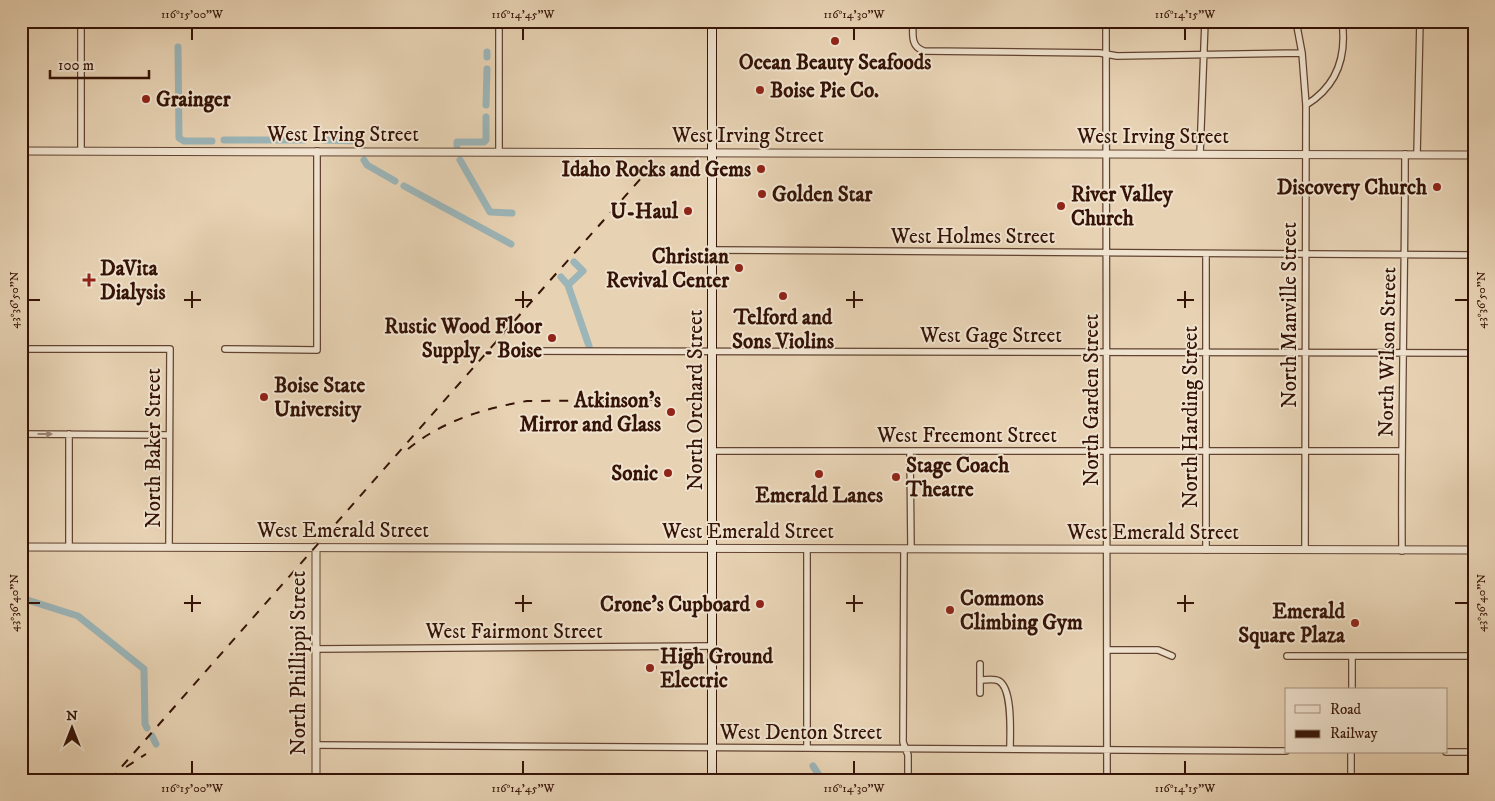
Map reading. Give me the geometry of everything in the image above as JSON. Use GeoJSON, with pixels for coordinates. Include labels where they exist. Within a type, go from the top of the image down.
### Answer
{"type":"FeatureCollection","features":[{"type":"Feature","properties":{"kind":"main road","name":"North Orchard Street"},"geometry":{"type":"LineString","coordinates":[[712,21],[712,780]]}},
{"type":"Feature","properties":{"kind":"street"},"geometry":{"type":"LineString","coordinates":[[81,21],[81,151]]}},
{"type":"Feature","properties":{"kind":"street"},"geometry":{"type":"LineString","coordinates":[[498,21],[499,152]]}},
{"type":"Feature","properties":{"kind":"street"},"geometry":{"type":"LineString","coordinates":[[913,21],[913,39],[916,46],[924,51],[1106,53],[1117,56],[1302,53]]}},
{"type":"Feature","properties":{"kind":"street","name":"North Garden Street"},"geometry":{"type":"LineString","coordinates":[[1106,21],[1107,780]]}},
{"type":"Feature","properties":{"kind":"street"},"geometry":{"type":"LineString","coordinates":[[1200,154],[1205,21]]}},
{"type":"Feature","properties":{"kind":"street","name":"North Manville Street"},"geometry":{"type":"LineString","coordinates":[[1296,21],[1302,53],[1306,105],[1305,550]]}},
{"type":"Feature","properties":{"kind":"street"},"geometry":{"type":"LineString","coordinates":[[1306,105],[1315,99],[1329,84],[1337,71],[1342,59],[1344,45],[1342,21]]}},
{"type":"Feature","properties":{"kind":"street"},"geometry":{"type":"LineString","coordinates":[[1417,154],[1420,21]]}},
{"type":"Feature","properties":{"kind":"street"},"geometry":{"type":"LineString","coordinates":[[1466,21],[1474,26]]}},
{"type":"Feature","properties":{"kind":"street","name":"West Irving Street"},"geometry":{"type":"LineString","coordinates":[[21,150],[1474,154]]}},
{"type":"Feature","properties":{"kind":"street"},"geometry":{"type":"LineString","coordinates":[[225,349],[316,350],[317,151]]}},
{"type":"Feature","properties":{"kind":"street","name":"North Wilson Street"},"geometry":{"type":"LineString","coordinates":[[1402,551],[1401,452],[1405,154]]}},
{"type":"Feature","properties":{"kind":"street","name":"West Holmes Street"},"geometry":{"type":"LineString","coordinates":[[713,250],[1474,254]]}},
{"type":"Feature","properties":{"kind":"street","name":"North Harding Street"},"geometry":{"type":"LineString","coordinates":[[1206,254],[1206,550]]}},
{"type":"Feature","properties":{"kind":"street","name":"North Baker Street"},"geometry":{"type":"LineString","coordinates":[[21,348],[170,349],[169,547]]}},
{"type":"Feature","properties":{"kind":"street","name":"West Gage Street"},"geometry":{"type":"LineString","coordinates":[[508,350],[1474,353]]}},
{"type":"Feature","properties":{"kind":"street"},"geometry":{"type":"LineString","coordinates":[[21,434],[169,435]]}},
{"type":"Feature","properties":{"kind":"street"},"geometry":{"type":"LineString","coordinates":[[69,434],[69,546]]}},
{"type":"Feature","properties":{"kind":"street","name":"West Freemont Street"},"geometry":{"type":"LineString","coordinates":[[712,451],[1401,452]]}},
{"type":"Feature","properties":{"kind":"street"},"geometry":{"type":"LineString","coordinates":[[908,780],[908,755],[903,742],[910,451]]}},
{"type":"Feature","properties":{"kind":"street","name":"West Emerald Street"},"geometry":{"type":"LineString","coordinates":[[21,547],[1474,550]]}},
{"type":"Feature","properties":{"kind":"street","name":"North Phillippi Street"},"geometry":{"type":"LineString","coordinates":[[316,547],[316,780]]}},
{"type":"Feature","properties":{"kind":"street"},"geometry":{"type":"LineString","coordinates":[[807,549],[807,748]]}},
{"type":"Feature","properties":{"kind":"street","name":"West Fairmont Street"},"geometry":{"type":"LineString","coordinates":[[316,649],[712,646]]}},
{"type":"Feature","properties":{"kind":"street"},"geometry":{"type":"LineString","coordinates":[[1107,650],[1158,650],[1172,656]]}},
{"type":"Feature","properties":{"kind":"street"},"geometry":{"type":"LineString","coordinates":[[1287,656],[1474,656]]}},
{"type":"Feature","properties":{"kind":"street"},"geometry":{"type":"LineString","coordinates":[[1352,656],[1352,688]]}},
{"type":"Feature","properties":{"kind":"street"},"geometry":{"type":"LineString","coordinates":[[980,664],[980,693]]}},
{"type":"Feature","properties":{"kind":"street"},"geometry":{"type":"LineString","coordinates":[[980,680],[993,680],[1000,682],[1005,687],[1010,714],[1010,749]]}},
{"type":"Feature","properties":{"kind":"street","name":"West Denton Street"},"geometry":{"type":"LineString","coordinates":[[316,745],[1285,751]]}},
{"type":"Feature","properties":{"kind":"street"},"geometry":{"type":"LineString","coordinates":[[1448,752],[1474,752]]}},
{"type":"Feature","properties":{"kind":"street"},"geometry":{"type":"LineString","coordinates":[[1351,754],[1351,780]]}},
{"type":"Feature","properties":{"kind":"water"},"geometry":{"type":"Polygon","coordinates":[[[1474,441],[1474,493],[1469,493],[1469,444],[1474,441]]]}},
{"type":"Feature","properties":{"kind":"waterway"},"geometry":{"type":"LineString","coordinates":[[178,47],[179,138],[184,141],[212,141]]}},
{"type":"Feature","properties":{"kind":"waterway"},"geometry":{"type":"LineString","coordinates":[[487,52],[487,57]]}},
{"type":"Feature","properties":{"kind":"waterway"},"geometry":{"type":"LineString","coordinates":[[486,105],[487,69]]}},
{"type":"Feature","properties":{"kind":"waterway"},"geometry":{"type":"LineString","coordinates":[[457,145],[457,142],[484,142],[486,140],[486,117]]}},
{"type":"Feature","properties":{"kind":"waterway"},"geometry":{"type":"LineString","coordinates":[[224,140],[271,140]]}},
{"type":"Feature","properties":{"kind":"waterway"},"geometry":{"type":"LineString","coordinates":[[276,140],[304,140]]}},
{"type":"Feature","properties":{"kind":"waterway"},"geometry":{"type":"LineString","coordinates":[[323,140],[359,141],[360,145]]}},
{"type":"Feature","properties":{"kind":"waterway"},"geometry":{"type":"LineString","coordinates":[[364,160],[367,165],[395,181]]}},
{"type":"Feature","properties":{"kind":"waterway"},"geometry":{"type":"LineString","coordinates":[[460,160],[490,212],[512,213]]}},
{"type":"Feature","properties":{"kind":"waterway"},"geometry":{"type":"LineString","coordinates":[[404,186],[511,244]]}},
{"type":"Feature","properties":{"kind":"waterway"},"geometry":{"type":"LineString","coordinates":[[568,285],[583,271],[574,262]]}},
{"type":"Feature","properties":{"kind":"waterway"},"geometry":{"type":"LineString","coordinates":[[561,277],[568,285],[589,346]]}},
{"type":"Feature","properties":{"kind":"waterway"},"geometry":{"type":"LineString","coordinates":[[21,598],[78,616],[144,669],[145,724],[147,728]]}},
{"type":"Feature","properties":{"kind":"waterway"},"geometry":{"type":"LineString","coordinates":[[152,736],[156,744]]}},
{"type":"Feature","properties":{"kind":"waterway"},"geometry":{"type":"LineString","coordinates":[[813,766],[822,780]]}},
{"type":"Feature","properties":{"kind":"railway"},"geometry":{"type":"LineString","coordinates":[[110,780],[652,166]]}},
{"type":"Feature","properties":{"kind":"railway"},"geometry":{"type":"LineString","coordinates":[[408,449],[421,439],[450,423],[480,412],[511,404],[527,401],[652,400]]}},
{"type":"Feature","properties":{"kind":"railway"},"geometry":{"type":"LineString","coordinates":[[126,767],[146,754]]}},
{"type":"Feature","properties":{"kind":"place","name":"Ocean Beauty Seafoods"},"geometry":{"type":"Point","coordinates":[835,41]}},
{"type":"Feature","properties":{"kind":"place","name":"Boise Pie Co."},"geometry":{"type":"Point","coordinates":[760,90]}},
{"type":"Feature","properties":{"kind":"place","name":"Grainger"},"geometry":{"type":"Point","coordinates":[146,99]}},
{"type":"Feature","properties":{"kind":"place","name":"Idaho Rocks and Gems"},"geometry":{"type":"Point","coordinates":[761,169]}},
{"type":"Feature","properties":{"kind":"place","name":"Discovery Church"},"geometry":{"type":"Point","coordinates":[1437,187]}},
{"type":"Feature","properties":{"kind":"place","name":"Golden Star"},"geometry":{"type":"Point","coordinates":[762,194]}},
{"type":"Feature","properties":{"kind":"place","name":"River Valley Church"},"geometry":{"type":"Point","coordinates":[1061,206]}},
{"type":"Feature","properties":{"kind":"place","name":"U-Haul"},"geometry":{"type":"Point","coordinates":[688,211]}},
{"type":"Feature","properties":{"kind":"place","name":"Christian Revival Center"},"geometry":{"type":"Point","coordinates":[739,268]}},
{"type":"Feature","properties":{"kind":"place","name":"DaVita Dialysis"},"geometry":{"type":"Point","coordinates":[89,280]}},
{"type":"Feature","properties":{"kind":"place","name":"Telford and Sons Violins"},"geometry":{"type":"Point","coordinates":[783,296]}},
{"type":"Feature","properties":{"kind":"place","name":"Rustic Wood Floor Supply - Boise"},"geometry":{"type":"Point","coordinates":[552,338]}},
{"type":"Feature","properties":{"kind":"place","name":"Boise State University"},"geometry":{"type":"Point","coordinates":[264,397]}},
{"type":"Feature","properties":{"kind":"place","name":"Atkinson's Mirror and Glass"},"geometry":{"type":"Point","coordinates":[671,412]}},
{"type":"Feature","properties":{"kind":"place","name":"Sonic"},"geometry":{"type":"Point","coordinates":[668,473]}},
{"type":"Feature","properties":{"kind":"place","name":"Emerald Lanes"},"geometry":{"type":"Point","coordinates":[819,474]}},
{"type":"Feature","properties":{"kind":"place","name":"Stage Coach Theatre"},"geometry":{"type":"Point","coordinates":[896,477]}},
{"type":"Feature","properties":{"kind":"place","name":"Crone's Cupboard"},"geometry":{"type":"Point","coordinates":[760,604]}},
{"type":"Feature","properties":{"kind":"place","name":"Commons Climbing Gym"},"geometry":{"type":"Point","coordinates":[950,610]}},
{"type":"Feature","properties":{"kind":"place","name":"Emerald Square Plaza"},"geometry":{"type":"Point","coordinates":[1355,623]}},
{"type":"Feature","properties":{"kind":"place","name":"High Ground Electric"},"geometry":{"type":"Point","coordinates":[650,668]}}]}
